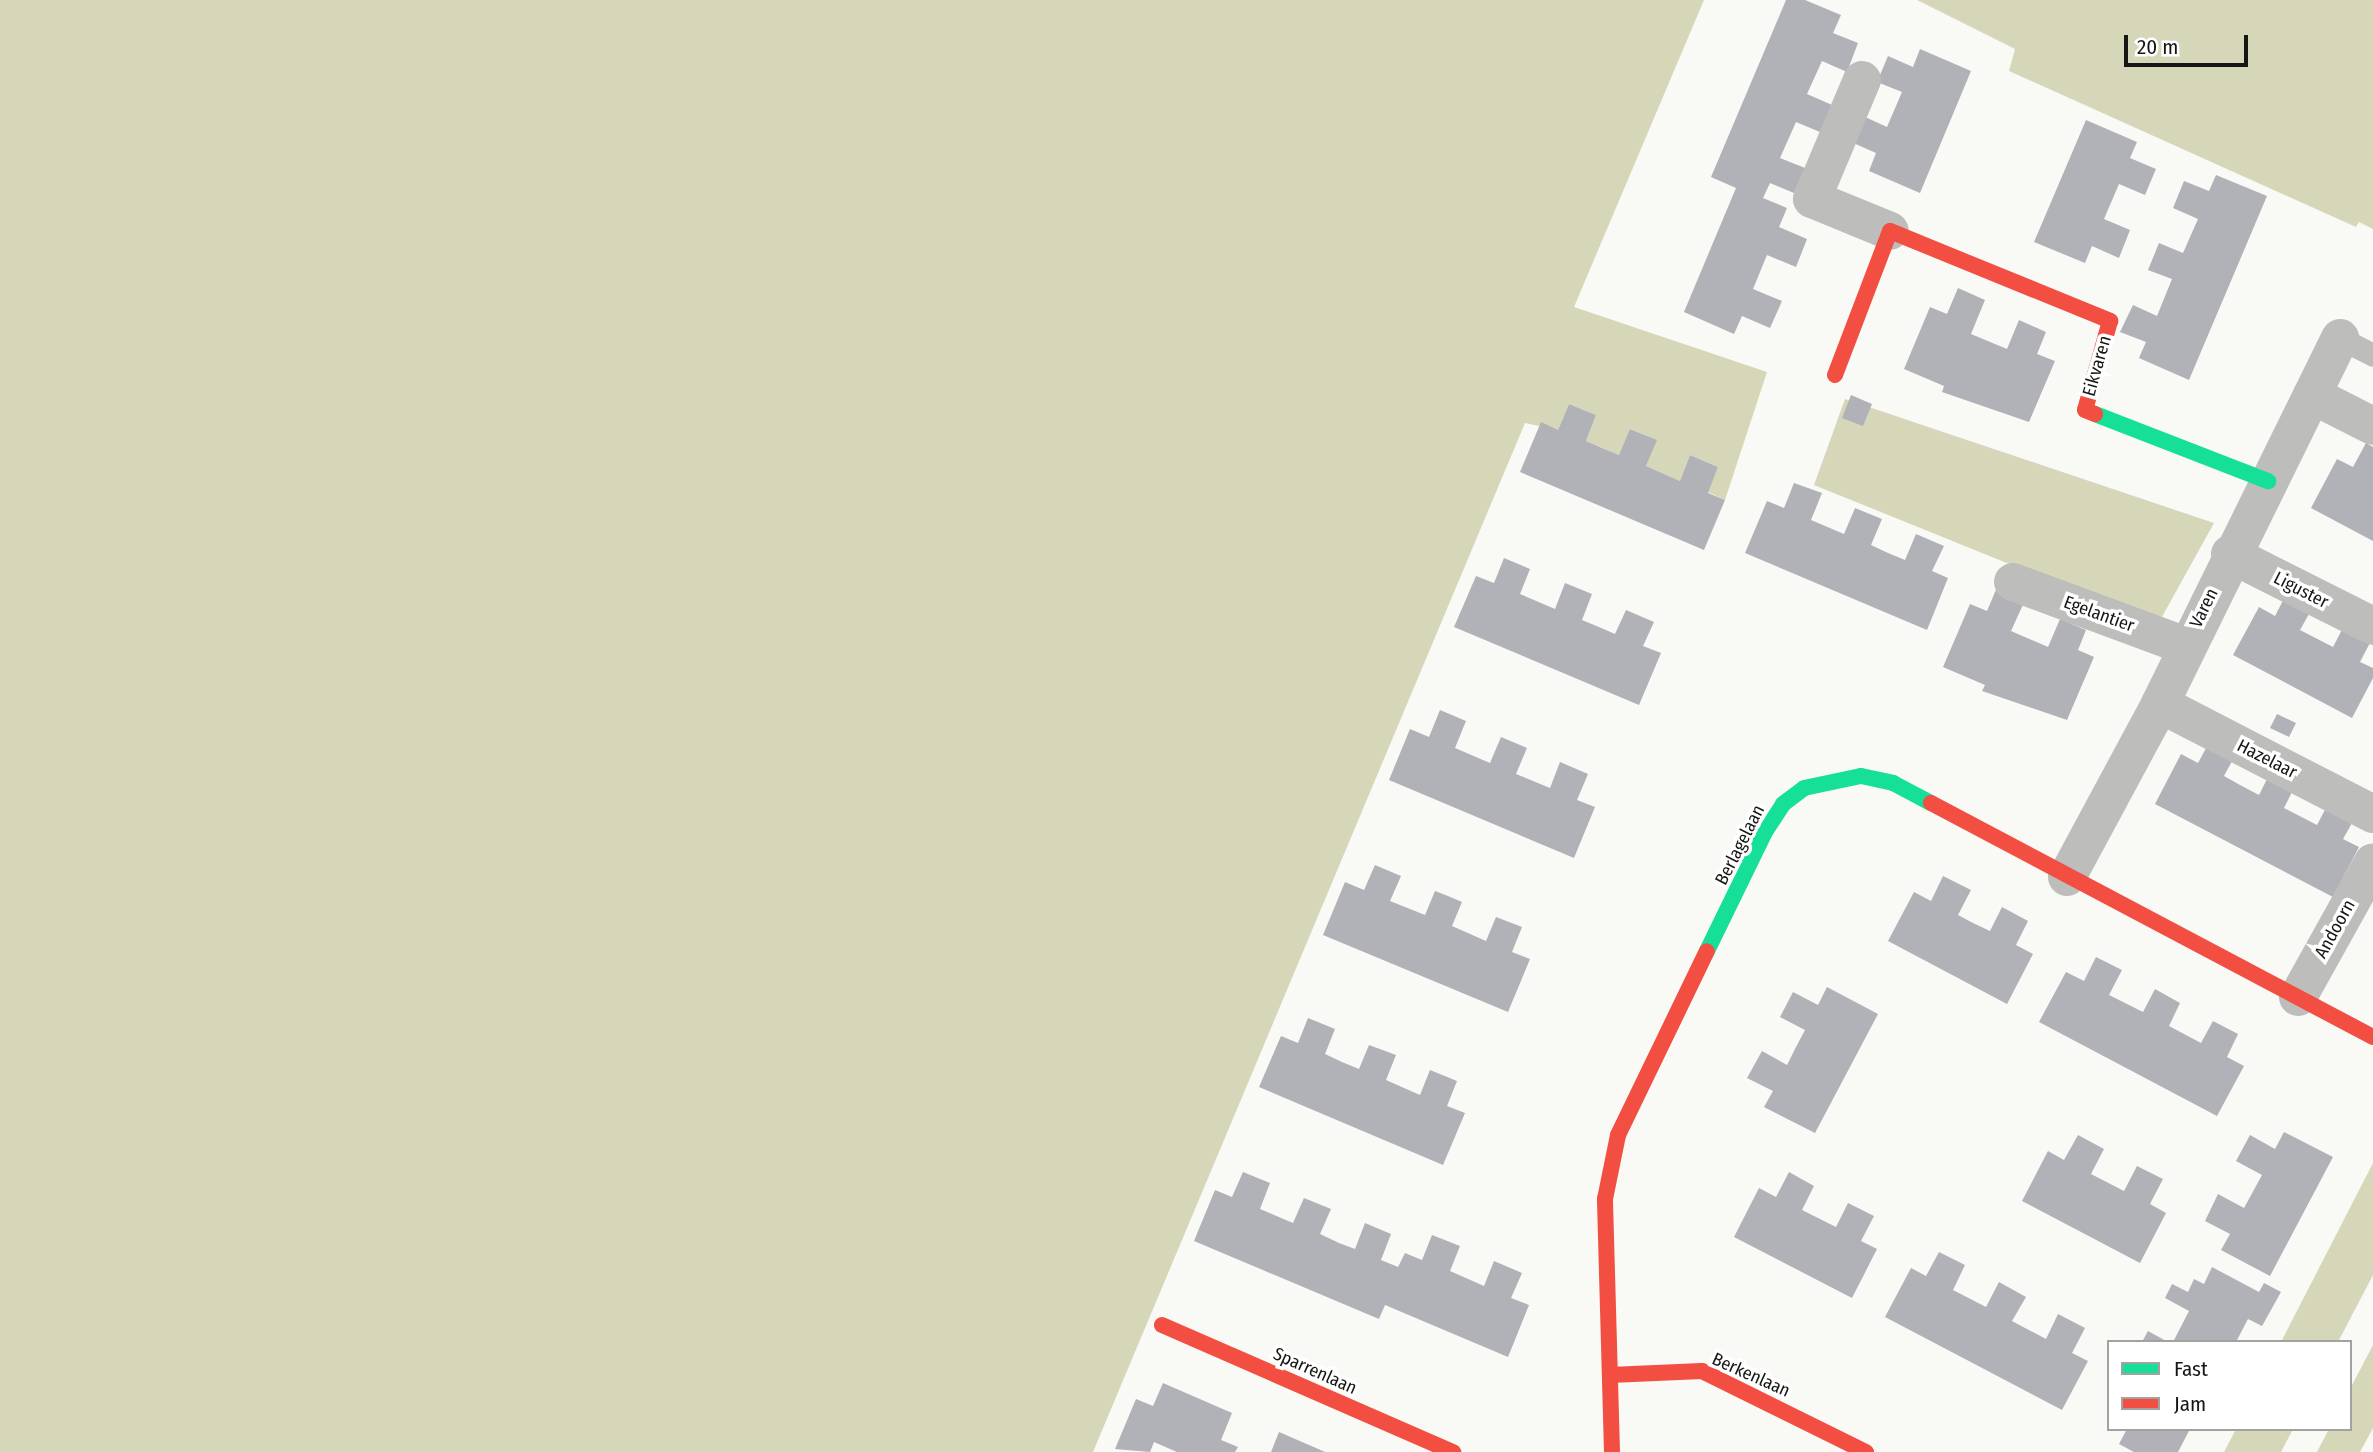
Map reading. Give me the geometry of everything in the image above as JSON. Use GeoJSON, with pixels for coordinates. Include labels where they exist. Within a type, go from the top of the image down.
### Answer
{"type":"FeatureCollection","features":[{"type":"Feature","properties":{"kind":"street","name":"Eikvaren"},"geometry":{"type":"LineString","coordinates":[[1862,80],[1812,199],[2110,320],[2085,410],[2268,481]]}},
{"type":"Feature","properties":{"kind":"street"},"geometry":{"type":"LineString","coordinates":[[1835,375],[1890,231]]}},
{"type":"Feature","properties":{"kind":"street","name":"Varen"},"geometry":{"type":"LineString","coordinates":[[2067,877],[2160,704],[2230,554],[2340,338]]}},
{"type":"Feature","properties":{"kind":"street"},"geometry":{"type":"LineString","coordinates":[[2312,395],[2373,426]]}},
{"type":"Feature","properties":{"kind":"street","name":"Liguster"},"geometry":{"type":"LineString","coordinates":[[2230,554],[2373,626]]}},
{"type":"Feature","properties":{"kind":"street","name":"Egelantier"},"geometry":{"type":"LineString","coordinates":[[2013,582],[2186,646]]}},
{"type":"Feature","properties":{"kind":"street","name":"Hazelaar"},"geometry":{"type":"LineString","coordinates":[[2160,704],[2373,814]]}},
{"type":"Feature","properties":{"kind":"street","name":"Berlagelaan"},"geometry":{"type":"LineString","coordinates":[[1612,1452],[1605,1199],[1618,1135],[1783,804],[1830,780],[1861,776],[1893,783],[2373,1037]]}},
{"type":"Feature","properties":{"kind":"street","name":"Andoorn"},"geometry":{"type":"LineString","coordinates":[[2298,997],[2373,862]]}},
{"type":"Feature","properties":{"kind":"street","name":"Sparrenlaan"},"geometry":{"type":"LineString","coordinates":[[1162,1325],[1453,1452]]}},
{"type":"Feature","properties":{"kind":"street","name":"Berkenlaan"},"geometry":{"type":"LineString","coordinates":[[1610,1375],[1702,1371],[1866,1452]]}},
{"type":"Feature","properties":{"kind":"lane"},"geometry":{"type":"LineString","coordinates":[[2340,338],[2373,355]]}},
{"type":"Feature","properties":{"kind":"green space"},"geometry":{"type":"Polygon","coordinates":[[[0,0],[1704,0],[1574,307],[1767,372],[1725,500],[1708,492],[1718,467],[1690,455],[1680,481],[1646,466],[1656,440],[1631,429],[1619,455],[1586,441],[1596,415],[1569,404],[1558,430],[1525,423],[1093,1452],[0,1452],[0,0]]]}},
{"type":"Feature","properties":{"kind":"green space"},"geometry":{"type":"Polygon","coordinates":[[[1917,0],[2373,0],[2373,229],[2359,222],[2356,227],[2009,71],[2015,49],[1917,0]]]}},
{"type":"Feature","properties":{"kind":"green space"},"geometry":{"type":"Polygon","coordinates":[[[1845,399],[2214,523],[2158,624],[1814,485],[1845,399]]]}},
{"type":"Feature","properties":{"kind":"green space"},"geometry":{"type":"Polygon","coordinates":[[[2373,1163],[2373,1275],[2339,1340],[2282,1340],[2373,1163]]]}},
{"type":"Feature","properties":{"kind":"green space"},"geometry":{"type":"Polygon","coordinates":[[[2373,1345],[2373,1428],[2360,1452],[2317,1452],[2328,1431],[2352,1431],[2352,1385],[2373,1345]]]}},
{"type":"Feature","properties":{"kind":"green space"},"geometry":{"type":"Polygon","coordinates":[[[2235,1431],[2292,1431],[2281,1452],[2224,1452],[2235,1431]]]}},
{"type":"Feature","properties":{"kind":"building"},"geometry":{"type":"Polygon","coordinates":[[[1786,0],[1805,0],[1841,15],[1833,33],[1858,43],[1847,72],[1822,61],[1807,94],[1832,105],[1820,132],[1796,122],[1780,158],[1805,168],[1794,193],[1770,183],[1763,198],[1787,208],[1779,227],[1807,239],[1796,267],[1767,255],[1753,289],[1782,301],[1770,328],[1742,316],[1734,334],[1684,312],[1736,188],[1711,177],[1786,0]]]}},
{"type":"Feature","properties":{"kind":"building"},"geometry":{"type":"Polygon","coordinates":[[[1920,49],[1971,71],[1920,193],[1869,171],[1876,153],[1851,142],[1863,116],[1887,127],[1902,92],[1877,82],[1888,56],[1913,67],[1920,49]]]}},
{"type":"Feature","properties":{"kind":"building"},"geometry":{"type":"Polygon","coordinates":[[[2086,120],[2137,142],[2130,158],[2156,169],[2145,195],[2119,184],[2104,219],[2130,230],[2119,258],[2092,246],[2085,263],[2034,242],[2086,120]]]}},
{"type":"Feature","properties":{"kind":"building"},"geometry":{"type":"Polygon","coordinates":[[[2216,175],[2267,196],[2189,380],[2139,358],[2146,342],[2120,332],[2133,305],[2157,316],[2172,279],[2148,270],[2159,243],[2183,253],[2198,219],[2173,208],[2184,181],[2209,191],[2216,175]]]}},
{"type":"Feature","properties":{"kind":"building"},"geometry":{"type":"Polygon","coordinates":[[[1958,288],[1985,300],[1971,334],[2007,349],[2019,320],[2046,332],[2037,354],[2055,361],[2029,422],[1942,392],[1944,386],[1904,369],[1930,307],[1947,314],[1958,288]]]}},
{"type":"Feature","properties":{"kind":"building"},"geometry":{"type":"Polygon","coordinates":[[[1851,395],[1872,404],[1863,426],[1842,418],[1851,395]]]}},
{"type":"Feature","properties":{"kind":"building"},"geometry":{"type":"Polygon","coordinates":[[[1569,404],[1596,415],[1586,441],[1619,455],[1630,429],[1657,440],[1646,466],[1680,481],[1690,455],[1718,467],[1708,493],[1725,500],[1704,550],[1520,472],[1541,422],[1558,430],[1569,404]]]}},
{"type":"Feature","properties":{"kind":"building"},"geometry":{"type":"Polygon","coordinates":[[[2366,443],[2373,447],[2373,541],[2311,508],[2337,459],[2353,467],[2366,443]]]}},
{"type":"Feature","properties":{"kind":"building"},"geometry":{"type":"Polygon","coordinates":[[[1794,483],[1822,493],[1811,520],[1844,534],[1855,508],[1882,519],[1871,545],[1888,553],[1905,560],[1916,534],[1944,546],[1932,571],[1948,578],[1927,630],[1745,553],[1767,501],[1784,508],[1794,483]]]}},
{"type":"Feature","properties":{"kind":"building"},"geometry":{"type":"Polygon","coordinates":[[[1504,558],[1530,569],[1520,594],[1555,609],[1565,583],[1592,594],[1582,620],[1615,634],[1626,610],[1654,622],[1643,646],[1661,653],[1639,705],[1454,627],[1476,576],[1494,583],[1504,558]]]}},
{"type":"Feature","properties":{"kind":"building"},"geometry":{"type":"Polygon","coordinates":[[[1998,585],[2026,598],[2011,631],[2048,647],[2060,619],[2086,630],[2078,650],[2094,657],[2067,720],[1982,691],[1985,685],[1943,667],[1970,604],[1987,611],[1998,585]]]}},
{"type":"Feature","properties":{"kind":"building"},"geometry":{"type":"Polygon","coordinates":[[[2288,591],[2314,605],[2300,630],[2333,647],[2346,622],[2373,637],[2360,662],[2373,668],[2373,678],[2352,718],[2233,655],[2259,607],[2275,616],[2288,591]]]}},
{"type":"Feature","properties":{"kind":"building"},"geometry":{"type":"Polygon","coordinates":[[[1440,710],[1466,721],[1455,748],[1490,763],[1501,737],[1527,748],[1516,774],[1550,788],[1560,762],[1588,774],[1577,800],[1595,807],[1574,858],[1389,780],[1410,729],[1429,737],[1440,710]]]}},
{"type":"Feature","properties":{"kind":"building"},"geometry":{"type":"Polygon","coordinates":[[[2277,714],[2296,723],[2289,737],[2270,728],[2277,714]]]}},
{"type":"Feature","properties":{"kind":"building"},"geometry":{"type":"Polygon","coordinates":[[[2211,739],[2237,752],[2224,776],[2240,785],[2259,795],[2271,771],[2296,784],[2284,808],[2317,825],[2329,802],[2356,816],[2343,839],[2359,847],[2333,897],[2155,804],[2181,754],[2198,763],[2211,739]]]}},
{"type":"Feature","properties":{"kind":"building"},"geometry":{"type":"Polygon","coordinates":[[[1375,865],[1401,876],[1390,901],[1425,915],[1435,891],[1448,896],[1462,902],[1452,926],[1486,941],[1496,917],[1522,927],[1512,952],[1530,959],[1508,1012],[1323,935],[1345,882],[1364,890],[1375,865]]]}},
{"type":"Feature","properties":{"kind":"building"},"geometry":{"type":"Polygon","coordinates":[[[1943,876],[1971,890],[1958,915],[1973,923],[1990,931],[2002,907],[2028,921],[2016,945],[2033,954],[2007,1004],[1888,941],[1914,892],[1931,901],[1943,876]]]}},
{"type":"Feature","properties":{"kind":"building"},"geometry":{"type":"Polygon","coordinates":[[[2096,957],[2122,970],[2109,995],[2143,1012],[2155,989],[2180,1003],[2169,1026],[2201,1043],[2213,1021],[2238,1034],[2227,1057],[2244,1066],[2217,1116],[2039,1022],[2066,972],[2084,981],[2096,957]]]}},
{"type":"Feature","properties":{"kind":"building"},"geometry":{"type":"Polygon","coordinates":[[[1827,987],[1878,1014],[1815,1133],[1764,1107],[1773,1091],[1747,1078],[1762,1051],[1787,1065],[1805,1030],[1780,1017],[1793,992],[1818,1005],[1827,987]]]}},
{"type":"Feature","properties":{"kind":"building"},"geometry":{"type":"Polygon","coordinates":[[[1308,1018],[1335,1029],[1325,1054],[1359,1069],[1369,1045],[1396,1055],[1386,1080],[1420,1095],[1430,1070],[1457,1081],[1447,1106],[1465,1113],[1443,1165],[1259,1087],[1281,1036],[1298,1043],[1308,1018]]]}},
{"type":"Feature","properties":{"kind":"building"},"geometry":{"type":"Polygon","coordinates":[[[2284,1132],[2333,1157],[2270,1276],[2221,1250],[2230,1234],[2205,1221],[2218,1194],[2244,1208],[2262,1175],[2236,1161],[2250,1135],[2275,1149],[2284,1132]]]}},
{"type":"Feature","properties":{"kind":"building"},"geometry":{"type":"Polygon","coordinates":[[[2078,1135],[2104,1149],[2091,1174],[2124,1191],[2137,1166],[2163,1179],[2150,1204],[2166,1213],[2140,1263],[2022,1201],[2048,1151],[2064,1160],[2078,1135]]]}},
{"type":"Feature","properties":{"kind":"building"},"geometry":{"type":"Polygon","coordinates":[[[1243,1172],[1270,1183],[1260,1209],[1293,1223],[1304,1198],[1331,1209],[1320,1234],[1339,1243],[1355,1249],[1365,1223],[1391,1234],[1381,1260],[1398,1267],[1405,1253],[1422,1260],[1432,1235],[1460,1246],[1450,1271],[1484,1286],[1494,1261],[1522,1273],[1511,1298],[1529,1305],[1508,1357],[1385,1305],[1379,1319],[1194,1241],[1215,1190],[1232,1197],[1243,1172]]]}},
{"type":"Feature","properties":{"kind":"building"},"geometry":{"type":"Polygon","coordinates":[[[1789,1172],[1814,1186],[1802,1210],[1836,1227],[1848,1203],[1874,1216],[1861,1241],[1877,1249],[1852,1298],[1734,1237],[1759,1188],[1776,1197],[1789,1172]]]}},
{"type":"Feature","properties":{"kind":"building"},"geometry":{"type":"Polygon","coordinates":[[[1939,1252],[1965,1265],[1953,1290],[1986,1307],[1999,1282],[2026,1297],[2012,1321],[2046,1339],[2058,1314],[2085,1328],[2072,1353],[2088,1361],[2062,1410],[1885,1317],[1911,1268],[1926,1276],[1939,1252]]]}},
{"type":"Feature","properties":{"kind":"building"},"geometry":{"type":"Polygon","coordinates":[[[2212,1267],[2259,1292],[2264,1283],[2281,1292],[2262,1326],[2248,1319],[2237,1340],[2174,1340],[2189,1311],[2165,1298],[2172,1284],[2188,1292],[2194,1279],[2204,1284],[2212,1267]]]}},
{"type":"Feature","properties":{"kind":"building"},"geometry":{"type":"Polygon","coordinates":[[[2148,1331],[2164,1340],[2143,1340],[2148,1331]]]}},
{"type":"Feature","properties":{"kind":"building"},"geometry":{"type":"Polygon","coordinates":[[[1163,1383],[1232,1413],[1221,1440],[1238,1447],[1235,1452],[1177,1452],[1154,1442],[1150,1452],[1115,1449],[1136,1399],[1153,1406],[1163,1383]]]}},
{"type":"Feature","properties":{"kind":"building"},"geometry":{"type":"Polygon","coordinates":[[[2126,1431],[2189,1431],[2178,1452],[2134,1452],[2119,1444],[2126,1431]]]}},
{"type":"Feature","properties":{"kind":"building"},"geometry":{"type":"Polygon","coordinates":[[[1279,1432],[1316,1448],[1325,1452],[1271,1452],[1279,1432]]]}},
{"type":"Feature","properties":{"kind":"traffic: fast"},"geometry":{"type":"LineString","coordinates":[[2095,414],[2268,481]]}},
{"type":"Feature","properties":{"kind":"traffic: fast"},"geometry":{"type":"LineString","coordinates":[[1707,951],[1765,832],[1783,804],[1804,788],[1861,776],[1893,783],[1931,803]]}},
{"type":"Feature","properties":{"kind":"traffic: jam"},"geometry":{"type":"LineString","coordinates":[[1835,375],[1890,231],[2110,321],[2085,410],[2095,414]]}},
{"type":"Feature","properties":{"kind":"traffic: jam"},"geometry":{"type":"LineString","coordinates":[[1931,803],[2373,1037]]}},
{"type":"Feature","properties":{"kind":"traffic: jam"},"geometry":{"type":"LineString","coordinates":[[1612,1452],[1605,1199],[1618,1135],[1707,951]]}},
{"type":"Feature","properties":{"kind":"traffic: jam"},"geometry":{"type":"LineString","coordinates":[[1162,1325],[1453,1452]]}},
{"type":"Feature","properties":{"kind":"traffic: jam"},"geometry":{"type":"LineString","coordinates":[[1610,1375],[1702,1371],[1866,1452]]}}]}
